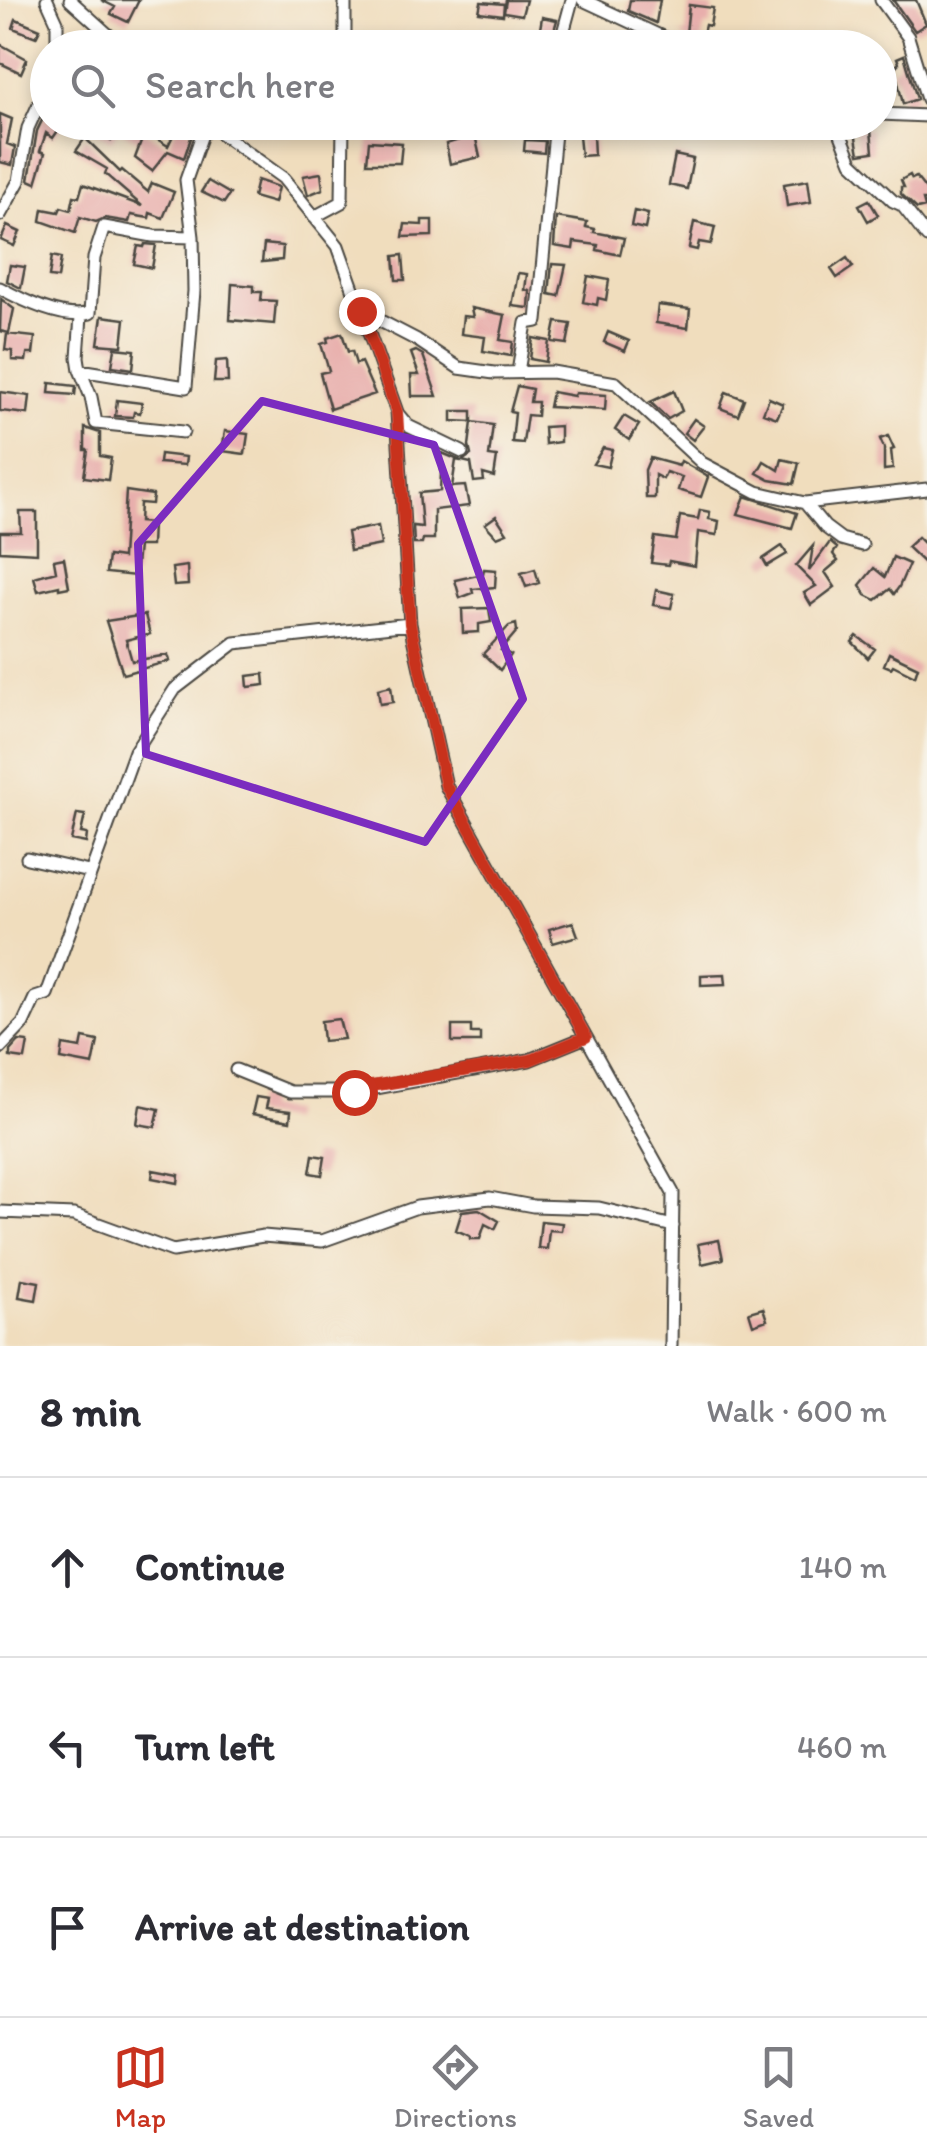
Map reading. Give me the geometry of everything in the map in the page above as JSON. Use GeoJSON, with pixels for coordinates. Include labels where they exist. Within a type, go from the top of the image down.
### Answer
{"type":"FeatureCollection","features":[{"type":"Feature","properties":{"kind":"street"},"geometry":{"type":"LineString","coordinates":[[47,0],[57,30]]}},
{"type":"Feature","properties":{"kind":"street"},"geometry":{"type":"LineString","coordinates":[[70,0],[103,30]]}},
{"type":"Feature","properties":{"kind":"street"},"geometry":{"type":"LineString","coordinates":[[345,0],[345,30]]}},
{"type":"Feature","properties":{"kind":"street"},"geometry":{"type":"LineString","coordinates":[[564,30],[572,0]]}},
{"type":"Feature","properties":{"kind":"street"},"geometry":{"type":"LineString","coordinates":[[582,0],[647,30]]}},
{"type":"Feature","properties":{"kind":"street"},"geometry":{"type":"LineString","coordinates":[[882,0],[908,37],[927,98]]}},
{"type":"Feature","properties":{"kind":"street"},"geometry":{"type":"LineString","coordinates":[[897,115],[927,116]]}},
{"type":"Feature","properties":{"kind":"street"},"geometry":{"type":"LineString","coordinates":[[0,215],[19,181],[30,124]]}},
{"type":"Feature","properties":{"kind":"street"},"geometry":{"type":"LineString","coordinates":[[80,370],[186,387],[194,237],[186,180],[199,140]]}},
{"type":"Feature","properties":{"kind":"street"},"geometry":{"type":"LineString","coordinates":[[229,140],[282,178],[338,246],[397,412],[410,624],[446,786],[673,1193],[670,1346]]}},
{"type":"Feature","properties":{"kind":"street"},"geometry":{"type":"LineString","coordinates":[[314,217],[342,202],[344,140]]}},
{"type":"Feature","properties":{"kind":"street"},"geometry":{"type":"LineString","coordinates":[[518,372],[526,323],[537,320],[554,140]]}},
{"type":"Feature","properties":{"kind":"street"},"geometry":{"type":"LineString","coordinates":[[844,140],[852,162],[893,202],[902,204],[927,238]]}},
{"type":"Feature","properties":{"kind":"street"},"geometry":{"type":"LineString","coordinates":[[0,288],[81,316],[90,313],[94,258],[104,227],[153,236],[194,237]]}},
{"type":"Feature","properties":{"kind":"street"},"geometry":{"type":"LineString","coordinates":[[361,311],[417,340],[459,368],[494,373],[552,372],[616,382],[702,463],[757,492],[805,503],[927,489]]}},
{"type":"Feature","properties":{"kind":"street"},"geometry":{"type":"LineString","coordinates":[[81,316],[78,357],[96,424],[184,432]]}},
{"type":"Feature","properties":{"kind":"street"},"geometry":{"type":"LineString","coordinates":[[397,412],[408,426],[462,452]]}},
{"type":"Feature","properties":{"kind":"street"},"geometry":{"type":"LineString","coordinates":[[805,503],[841,539],[862,545]]}},
{"type":"Feature","properties":{"kind":"street"},"geometry":{"type":"LineString","coordinates":[[0,1048],[24,1024],[35,998],[47,994],[135,751],[175,689],[235,643],[410,624]]}},
{"type":"Feature","properties":{"kind":"street"},"geometry":{"type":"LineString","coordinates":[[27,858],[89,872]]}},
{"type":"Feature","properties":{"kind":"street"},"geometry":{"type":"LineString","coordinates":[[236,1070],[290,1092],[354,1092],[530,1060],[586,1037]]}},
{"type":"Feature","properties":{"kind":"street"},"geometry":{"type":"LineString","coordinates":[[0,1212],[74,1216],[173,1251],[263,1236],[322,1241],[418,1207],[490,1198],[533,1206],[599,1208],[672,1226]]}},
{"type":"Feature","properties":{"kind":"highlighted area"},"geometry":{"type":"Polygon","coordinates":[[[262,401],[434,445],[523,699],[425,842],[146,754],[138,544],[262,401]]]}},
{"type":"Feature","properties":{"kind":"building"},"geometry":{"type":"Polygon","coordinates":[[[101,0],[139,0],[128,22],[111,14],[115,7],[101,0]]]}},
{"type":"Feature","properties":{"kind":"building"},"geometry":{"type":"Polygon","coordinates":[[[506,0],[526,0],[522,15],[504,12],[506,0]]]}},
{"type":"Feature","properties":{"kind":"building"},"geometry":{"type":"Polygon","coordinates":[[[630,0],[660,0],[656,23],[628,11],[630,0]]]}},
{"type":"Feature","properties":{"kind":"building"},"geometry":{"type":"Polygon","coordinates":[[[893,0],[916,0],[926,24],[915,31],[893,0]]]}},
{"type":"Feature","properties":{"kind":"building"},"geometry":{"type":"Polygon","coordinates":[[[481,2],[504,4],[503,15],[479,12],[481,2]]]}},
{"type":"Feature","properties":{"kind":"building"},"geometry":{"type":"Polygon","coordinates":[[[689,5],[713,8],[710,26],[686,30],[689,5]]]}},
{"type":"Feature","properties":{"kind":"building"},"geometry":{"type":"Polygon","coordinates":[[[542,17],[557,20],[554,30],[540,30],[542,17]]]}},
{"type":"Feature","properties":{"kind":"building"},"geometry":{"type":"Polygon","coordinates":[[[16,19],[40,29],[30,30],[30,35],[13,28],[16,19]]]}},
{"type":"Feature","properties":{"kind":"building"},"geometry":{"type":"Polygon","coordinates":[[[0,44],[27,59],[21,73],[0,63],[0,44]]]}},
{"type":"Feature","properties":{"kind":"building"},"geometry":{"type":"Polygon","coordinates":[[[904,55],[917,99],[903,104],[897,78],[897,58],[904,55]]]}},
{"type":"Feature","properties":{"kind":"building"},"geometry":{"type":"Polygon","coordinates":[[[0,114],[12,119],[7,144],[15,147],[12,165],[0,162],[0,114]]]}},
{"type":"Feature","properties":{"kind":"building"},"geometry":{"type":"Polygon","coordinates":[[[36,140],[44,140],[40,151],[45,153],[36,183],[29,180],[36,140]]]}},
{"type":"Feature","properties":{"kind":"building"},"geometry":{"type":"Polygon","coordinates":[[[87,140],[148,192],[152,183],[174,192],[163,218],[150,213],[149,218],[131,215],[129,222],[105,218],[96,222],[80,217],[75,233],[41,221],[43,209],[71,210],[74,196],[79,197],[83,184],[142,206],[105,174],[107,169],[76,151],[87,140]]]}},
{"type":"Feature","properties":{"kind":"building"},"geometry":{"type":"Polygon","coordinates":[[[138,140],[158,140],[168,146],[171,140],[190,140],[184,158],[168,151],[152,171],[135,158],[141,142],[138,140]]]}},
{"type":"Feature","properties":{"kind":"building"},"geometry":{"type":"Polygon","coordinates":[[[476,140],[480,157],[450,164],[446,144],[476,140]]]}},
{"type":"Feature","properties":{"kind":"building"},"geometry":{"type":"Polygon","coordinates":[[[525,140],[545,141],[544,153],[524,151],[525,140]]]}},
{"type":"Feature","properties":{"kind":"building"},"geometry":{"type":"Polygon","coordinates":[[[579,140],[593,140],[594,155],[581,156],[579,140]]]}},
{"type":"Feature","properties":{"kind":"building"},"geometry":{"type":"Polygon","coordinates":[[[856,140],[872,140],[873,152],[859,154],[856,140]]]}},
{"type":"Feature","properties":{"kind":"building"},"geometry":{"type":"Polygon","coordinates":[[[369,141],[402,143],[400,163],[367,163],[369,141]]]}},
{"type":"Feature","properties":{"kind":"building"},"geometry":{"type":"Polygon","coordinates":[[[675,155],[693,159],[687,189],[669,185],[675,155]]]}},
{"type":"Feature","properties":{"kind":"building"},"geometry":{"type":"Polygon","coordinates":[[[321,173],[323,189],[308,195],[303,176],[321,173]]]}},
{"type":"Feature","properties":{"kind":"building"},"geometry":{"type":"Polygon","coordinates":[[[910,175],[927,191],[925,207],[917,209],[901,194],[901,180],[910,175]]]}},
{"type":"Feature","properties":{"kind":"building"},"geometry":{"type":"Polygon","coordinates":[[[257,180],[278,187],[274,203],[253,197],[257,180]]]}},
{"type":"Feature","properties":{"kind":"building"},"geometry":{"type":"Polygon","coordinates":[[[808,180],[811,202],[787,206],[784,184],[808,180]]]}},
{"type":"Feature","properties":{"kind":"building"},"geometry":{"type":"Polygon","coordinates":[[[208,181],[230,194],[224,203],[201,192],[208,181]]]}},
{"type":"Feature","properties":{"kind":"building"},"geometry":{"type":"Polygon","coordinates":[[[869,200],[878,215],[868,221],[859,205],[869,200]]]}},
{"type":"Feature","properties":{"kind":"building"},"geometry":{"type":"Polygon","coordinates":[[[634,211],[648,214],[645,229],[631,226],[634,211]]]}},
{"type":"Feature","properties":{"kind":"building"},"geometry":{"type":"Polygon","coordinates":[[[556,217],[587,222],[586,227],[595,229],[594,232],[624,238],[620,255],[597,250],[598,245],[574,242],[573,249],[554,246],[556,217]]]}},
{"type":"Feature","properties":{"kind":"building"},"geometry":{"type":"Polygon","coordinates":[[[422,220],[432,220],[432,236],[403,237],[405,224],[422,225],[422,220]]]}},
{"type":"Feature","properties":{"kind":"building"},"geometry":{"type":"Polygon","coordinates":[[[694,222],[715,227],[711,244],[699,242],[697,250],[689,248],[694,222]]]}},
{"type":"Feature","properties":{"kind":"building"},"geometry":{"type":"Polygon","coordinates":[[[7,226],[20,232],[14,246],[1,240],[7,226]]]}},
{"type":"Feature","properties":{"kind":"building"},"geometry":{"type":"Polygon","coordinates":[[[264,244],[283,246],[282,260],[262,262],[264,244]]]}},
{"type":"Feature","properties":{"kind":"building"},"geometry":{"type":"Polygon","coordinates":[[[156,245],[152,268],[134,264],[138,246],[156,245]]]}},
{"type":"Feature","properties":{"kind":"building"},"geometry":{"type":"Polygon","coordinates":[[[403,255],[405,280],[396,280],[394,256],[403,255]]]}},
{"type":"Feature","properties":{"kind":"building"},"geometry":{"type":"Polygon","coordinates":[[[52,256],[61,258],[58,278],[49,277],[52,256]]]}},
{"type":"Feature","properties":{"kind":"building"},"geometry":{"type":"Polygon","coordinates":[[[847,258],[853,267],[837,278],[831,269],[847,258]]]}},
{"type":"Feature","properties":{"kind":"building"},"geometry":{"type":"Polygon","coordinates":[[[552,264],[566,265],[559,296],[549,294],[552,264]]]}},
{"type":"Feature","properties":{"kind":"building"},"geometry":{"type":"Polygon","coordinates":[[[10,265],[25,267],[21,288],[7,281],[10,265]]]}},
{"type":"Feature","properties":{"kind":"building"},"geometry":{"type":"Polygon","coordinates":[[[518,273],[527,274],[529,308],[512,306],[518,273]]]}},
{"type":"Feature","properties":{"kind":"building"},"geometry":{"type":"Polygon","coordinates":[[[588,276],[609,280],[606,300],[598,298],[597,305],[583,302],[588,276]]]}},
{"type":"Feature","properties":{"kind":"building"},"geometry":{"type":"Polygon","coordinates":[[[232,284],[254,286],[254,292],[262,292],[261,300],[276,301],[274,324],[230,320],[232,284]]]}},
{"type":"Feature","properties":{"kind":"building"},"geometry":{"type":"Polygon","coordinates":[[[1,299],[14,309],[9,333],[0,331],[1,299]]]}},
{"type":"Feature","properties":{"kind":"building"},"geometry":{"type":"Polygon","coordinates":[[[658,305],[690,309],[688,328],[656,323],[658,305]]]}},
{"type":"Feature","properties":{"kind":"building"},"geometry":{"type":"Polygon","coordinates":[[[471,308],[505,315],[500,340],[513,342],[511,356],[483,351],[485,337],[461,334],[463,316],[473,317],[471,308]]]}},
{"type":"Feature","properties":{"kind":"building"},"geometry":{"type":"Polygon","coordinates":[[[102,316],[125,319],[122,346],[98,344],[102,316]]]}},
{"type":"Feature","properties":{"kind":"building"},"geometry":{"type":"Polygon","coordinates":[[[556,322],[571,324],[567,344],[552,342],[556,322]]]}},
{"type":"Feature","properties":{"kind":"building"},"geometry":{"type":"Polygon","coordinates":[[[608,332],[629,341],[625,351],[604,342],[608,332]]]}},
{"type":"Feature","properties":{"kind":"building"},"geometry":{"type":"Polygon","coordinates":[[[342,333],[348,352],[352,351],[356,364],[361,362],[375,394],[330,409],[320,373],[329,371],[321,344],[342,333]]]}},
{"type":"Feature","properties":{"kind":"building"},"geometry":{"type":"Polygon","coordinates":[[[7,334],[35,337],[33,354],[27,354],[26,361],[12,360],[12,351],[5,350],[7,334]]]}},
{"type":"Feature","properties":{"kind":"building"},"geometry":{"type":"Polygon","coordinates":[[[533,338],[549,341],[546,362],[530,359],[533,338]]]}},
{"type":"Feature","properties":{"kind":"building"},"geometry":{"type":"Polygon","coordinates":[[[115,348],[135,350],[133,369],[112,366],[115,348]]]}},
{"type":"Feature","properties":{"kind":"building"},"geometry":{"type":"Polygon","coordinates":[[[411,353],[423,355],[437,396],[412,396],[411,375],[419,375],[411,353]]]}},
{"type":"Feature","properties":{"kind":"building"},"geometry":{"type":"Polygon","coordinates":[[[227,360],[228,382],[214,382],[216,361],[227,360]]]}},
{"type":"Feature","properties":{"kind":"building"},"geometry":{"type":"Polygon","coordinates":[[[50,383],[76,386],[75,395],[49,393],[50,383]]]}},
{"type":"Feature","properties":{"kind":"building"},"geometry":{"type":"Polygon","coordinates":[[[517,386],[532,389],[530,402],[538,402],[537,416],[527,415],[523,443],[512,442],[515,413],[510,412],[517,386]]]}},
{"type":"Feature","properties":{"kind":"building"},"geometry":{"type":"Polygon","coordinates":[[[674,391],[682,411],[668,419],[650,402],[674,391]]]}},
{"type":"Feature","properties":{"kind":"building"},"geometry":{"type":"Polygon","coordinates":[[[0,392],[30,396],[28,414],[0,411],[0,392]]]}},
{"type":"Feature","properties":{"kind":"building"},"geometry":{"type":"Polygon","coordinates":[[[552,392],[606,395],[605,410],[549,407],[552,392]]]}},
{"type":"Feature","properties":{"kind":"building"},"geometry":{"type":"Polygon","coordinates":[[[726,392],[744,399],[738,415],[720,408],[726,392]]]}},
{"type":"Feature","properties":{"kind":"building"},"geometry":{"type":"Polygon","coordinates":[[[769,398],[783,404],[777,418],[763,413],[769,398]]]}},
{"type":"Feature","properties":{"kind":"building"},"geometry":{"type":"Polygon","coordinates":[[[117,400],[142,403],[140,413],[134,412],[133,417],[115,416],[117,400]]]}},
{"type":"Feature","properties":{"kind":"building"},"geometry":{"type":"Polygon","coordinates":[[[452,411],[472,411],[472,422],[452,421],[452,411]]]}},
{"type":"Feature","properties":{"kind":"building"},"geometry":{"type":"Polygon","coordinates":[[[624,416],[639,425],[629,440],[615,430],[624,416]]]}},
{"type":"Feature","properties":{"kind":"building"},"geometry":{"type":"Polygon","coordinates":[[[694,419],[704,426],[693,440],[684,433],[694,419]]]}},
{"type":"Feature","properties":{"kind":"building"},"geometry":{"type":"Polygon","coordinates":[[[472,422],[493,425],[489,456],[497,457],[494,477],[483,474],[484,481],[474,482],[471,463],[462,461],[471,455],[472,422]]]}},
{"type":"Feature","properties":{"kind":"building"},"geometry":{"type":"Polygon","coordinates":[[[560,426],[560,442],[545,444],[544,427],[560,426]]]}},
{"type":"Feature","properties":{"kind":"building"},"geometry":{"type":"Polygon","coordinates":[[[85,428],[100,433],[100,456],[111,458],[108,480],[84,477],[88,450],[85,428]]]}},
{"type":"Feature","properties":{"kind":"building"},"geometry":{"type":"Polygon","coordinates":[[[225,431],[248,434],[245,454],[222,451],[225,431]]]}},
{"type":"Feature","properties":{"kind":"building"},"geometry":{"type":"Polygon","coordinates":[[[888,436],[894,449],[893,469],[884,470],[880,439],[888,436]]]}},
{"type":"Feature","properties":{"kind":"building"},"geometry":{"type":"Polygon","coordinates":[[[603,448],[612,450],[608,467],[593,464],[603,448]]]}},
{"type":"Feature","properties":{"kind":"building"},"geometry":{"type":"Polygon","coordinates":[[[442,453],[461,461],[456,460],[452,487],[465,486],[469,506],[434,510],[434,539],[414,544],[413,526],[422,527],[419,493],[440,491],[442,453]]]}},
{"type":"Feature","properties":{"kind":"building"},"geometry":{"type":"Polygon","coordinates":[[[160,454],[186,457],[185,465],[159,463],[160,454]]]}},
{"type":"Feature","properties":{"kind":"building"},"geometry":{"type":"Polygon","coordinates":[[[650,458],[679,466],[681,461],[708,477],[701,497],[678,490],[682,477],[666,472],[663,479],[655,475],[655,498],[646,498],[645,470],[650,458]]]}},
{"type":"Feature","properties":{"kind":"building"},"geometry":{"type":"Polygon","coordinates":[[[782,459],[799,463],[794,484],[770,480],[757,473],[764,461],[779,470],[782,459]]]}},
{"type":"Feature","properties":{"kind":"building"},"geometry":{"type":"Polygon","coordinates":[[[126,491],[153,495],[152,504],[140,503],[139,522],[152,523],[151,546],[138,546],[135,576],[106,573],[108,556],[122,558],[126,491]]]}},
{"type":"Feature","properties":{"kind":"building"},"geometry":{"type":"Polygon","coordinates":[[[745,496],[797,513],[792,528],[738,514],[745,496]]]}},
{"type":"Feature","properties":{"kind":"building"},"geometry":{"type":"Polygon","coordinates":[[[700,510],[710,512],[709,519],[719,521],[717,535],[698,532],[695,566],[669,561],[668,565],[651,563],[655,537],[676,540],[680,516],[698,519],[700,510]]]}},
{"type":"Feature","properties":{"kind":"building"},"geometry":{"type":"Polygon","coordinates":[[[20,512],[37,512],[37,553],[0,551],[0,532],[21,532],[20,512]]]}},
{"type":"Feature","properties":{"kind":"building"},"geometry":{"type":"Polygon","coordinates":[[[496,516],[507,533],[497,537],[485,524],[496,516]]]}},
{"type":"Feature","properties":{"kind":"building"},"geometry":{"type":"Polygon","coordinates":[[[378,526],[381,545],[350,551],[347,532],[378,526]]]}},
{"type":"Feature","properties":{"kind":"building"},"geometry":{"type":"Polygon","coordinates":[[[918,537],[927,546],[927,566],[907,547],[918,537]]]}},
{"type":"Feature","properties":{"kind":"building"},"geometry":{"type":"Polygon","coordinates":[[[830,542],[837,548],[833,554],[838,561],[825,572],[835,587],[811,605],[804,593],[816,586],[796,566],[813,546],[809,571],[830,542]]]}},
{"type":"Feature","properties":{"kind":"building"},"geometry":{"type":"Polygon","coordinates":[[[782,546],[787,554],[767,566],[763,559],[782,546]]]}},
{"type":"Feature","properties":{"kind":"building"},"geometry":{"type":"Polygon","coordinates":[[[893,557],[909,564],[899,587],[894,594],[890,589],[876,600],[866,595],[860,585],[874,568],[885,577],[893,557]]]}},
{"type":"Feature","properties":{"kind":"building"},"geometry":{"type":"Polygon","coordinates":[[[64,558],[69,587],[38,591],[34,577],[56,571],[54,560],[64,558]]]}},
{"type":"Feature","properties":{"kind":"building"},"geometry":{"type":"Polygon","coordinates":[[[187,566],[188,585],[174,586],[172,568],[187,566]]]}},
{"type":"Feature","properties":{"kind":"building"},"geometry":{"type":"Polygon","coordinates":[[[484,569],[496,570],[495,587],[472,589],[473,593],[460,598],[455,580],[483,574],[484,569]]]}},
{"type":"Feature","properties":{"kind":"building"},"geometry":{"type":"Polygon","coordinates":[[[535,569],[539,583],[526,587],[521,573],[535,569]]]}},
{"type":"Feature","properties":{"kind":"building"},"geometry":{"type":"Polygon","coordinates":[[[656,590],[674,594],[671,608],[653,605],[656,590]]]}},
{"type":"Feature","properties":{"kind":"building"},"geometry":{"type":"Polygon","coordinates":[[[489,608],[491,622],[479,624],[479,632],[463,633],[462,609],[489,608]]]}},
{"type":"Feature","properties":{"kind":"building"},"geometry":{"type":"Polygon","coordinates":[[[145,615],[150,634],[126,640],[132,661],[168,655],[170,661],[123,674],[106,621],[145,615]]]}},
{"type":"Feature","properties":{"kind":"building"},"geometry":{"type":"Polygon","coordinates":[[[516,624],[517,631],[501,650],[511,655],[500,670],[483,654],[509,626],[516,624]]]}},
{"type":"Feature","properties":{"kind":"building"},"geometry":{"type":"Polygon","coordinates":[[[857,636],[875,649],[868,658],[852,642],[857,636]]]}},
{"type":"Feature","properties":{"kind":"building"},"geometry":{"type":"Polygon","coordinates":[[[889,653],[918,667],[915,676],[893,665],[884,665],[889,653]]]}},
{"type":"Feature","properties":{"kind":"building"},"geometry":{"type":"Polygon","coordinates":[[[264,674],[265,685],[248,687],[247,676],[264,674]]]}},
{"type":"Feature","properties":{"kind":"building"},"geometry":{"type":"Polygon","coordinates":[[[391,686],[393,702],[380,704],[378,689],[391,686]]]}},
{"type":"Feature","properties":{"kind":"building"},"geometry":{"type":"Polygon","coordinates":[[[77,814],[85,815],[81,833],[87,834],[86,843],[71,840],[77,814]]]}},
{"type":"Feature","properties":{"kind":"building"},"geometry":{"type":"Polygon","coordinates":[[[573,922],[578,936],[553,943],[549,929],[573,922]]]}},
{"type":"Feature","properties":{"kind":"building"},"geometry":{"type":"Polygon","coordinates":[[[725,974],[726,984],[701,985],[701,975],[725,974]]]}},
{"type":"Feature","properties":{"kind":"building"},"geometry":{"type":"Polygon","coordinates":[[[339,1019],[344,1039],[323,1041],[321,1021],[339,1019]]]}},
{"type":"Feature","properties":{"kind":"building"},"geometry":{"type":"Polygon","coordinates":[[[452,1026],[471,1026],[471,1033],[480,1033],[480,1042],[452,1042],[452,1026]]]}},
{"type":"Feature","properties":{"kind":"building"},"geometry":{"type":"Polygon","coordinates":[[[83,1038],[98,1041],[93,1065],[61,1059],[63,1045],[81,1048],[83,1038]]]}},
{"type":"Feature","properties":{"kind":"building"},"geometry":{"type":"Polygon","coordinates":[[[19,1041],[28,1042],[25,1059],[10,1057],[19,1041]]]}},
{"type":"Feature","properties":{"kind":"building"},"geometry":{"type":"Polygon","coordinates":[[[256,1097],[268,1099],[266,1108],[291,1111],[290,1121],[252,1114],[256,1097]]]}},
{"type":"Feature","properties":{"kind":"building"},"geometry":{"type":"Polygon","coordinates":[[[140,1105],[159,1109],[155,1127],[137,1124],[140,1105]]]}},
{"type":"Feature","properties":{"kind":"building"},"geometry":{"type":"Polygon","coordinates":[[[313,1155],[325,1157],[322,1175],[310,1173],[313,1155]]]}},
{"type":"Feature","properties":{"kind":"building"},"geometry":{"type":"Polygon","coordinates":[[[153,1170],[179,1175],[178,1183],[152,1178],[153,1170]]]}},
{"type":"Feature","properties":{"kind":"building"},"geometry":{"type":"Polygon","coordinates":[[[479,1209],[499,1221],[495,1229],[485,1224],[480,1239],[470,1239],[456,1230],[462,1211],[479,1209]]]}},
{"type":"Feature","properties":{"kind":"building"},"geometry":{"type":"Polygon","coordinates":[[[541,1221],[562,1223],[561,1231],[549,1230],[547,1249],[538,1248],[541,1221]]]}},
{"type":"Feature","properties":{"kind":"building"},"geometry":{"type":"Polygon","coordinates":[[[719,1240],[723,1259],[702,1264],[698,1244],[719,1240]]]}},
{"type":"Feature","properties":{"kind":"building"},"geometry":{"type":"Polygon","coordinates":[[[22,1279],[39,1282],[36,1300],[19,1297],[22,1279]]]}},
{"type":"Feature","properties":{"kind":"building"},"geometry":{"type":"Polygon","coordinates":[[[763,1308],[767,1320],[753,1325],[749,1312],[763,1308]]]}},
{"type":"Feature","properties":{"kind":"route"},"geometry":{"type":"LineString","coordinates":[[354,1092],[530,1060],[586,1037],[446,786],[410,624],[397,412],[361,311]]}}]}
